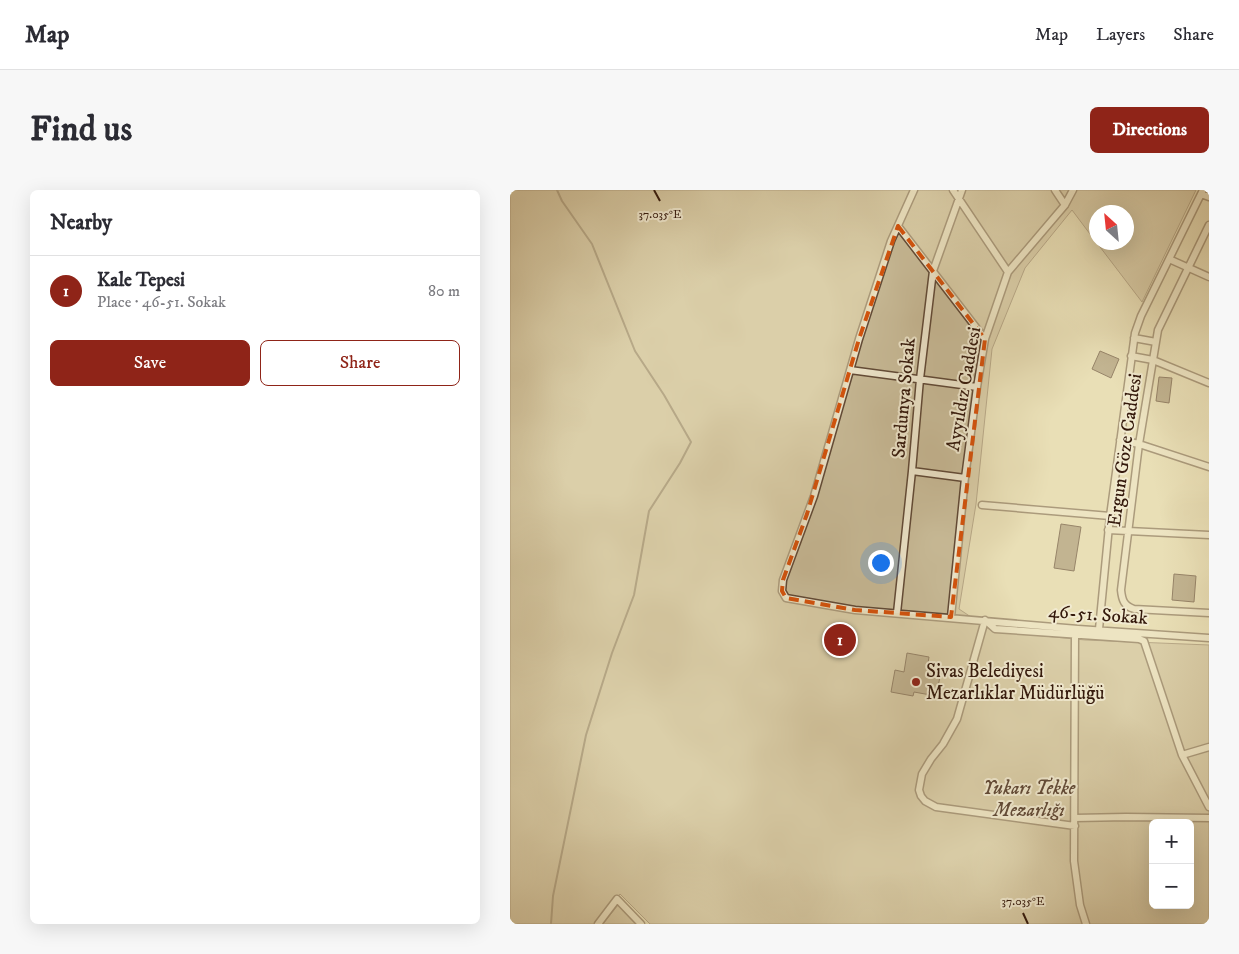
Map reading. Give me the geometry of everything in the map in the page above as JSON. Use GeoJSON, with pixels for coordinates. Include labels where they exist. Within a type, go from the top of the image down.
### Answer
{"type":"FeatureCollection","features":[{"type":"Feature","properties":{"kind":"street"},"geometry":{"type":"LineString","coordinates":[[914,190],[891,241],[850,370],[976,387]]}},
{"type":"Feature","properties":{"kind":"street"},"geometry":{"type":"LineString","coordinates":[[953,190],[1008,272]]}},
{"type":"Feature","properties":{"kind":"street","name":"Sardunya Sokak"},"geometry":{"type":"LineString","coordinates":[[897,613],[920,379],[933,271],[962,190]]}},
{"type":"Feature","properties":{"kind":"street"},"geometry":{"type":"LineString","coordinates":[[1055,190],[1065,204]]}},
{"type":"Feature","properties":{"kind":"street","name":"Ayyıldız Caddesi"},"geometry":{"type":"LineString","coordinates":[[951,617],[976,387],[985,339],[1008,272],[1065,204],[1073,190]]}},
{"type":"Feature","properties":{"kind":"street"},"geometry":{"type":"LineString","coordinates":[[1202,192],[1209,197]]}},
{"type":"Feature","properties":{"kind":"street","name":"Ergun Göze Caddesi"},"geometry":{"type":"LineString","coordinates":[[1099,630],[1108,530],[1134,338],[1141,316],[1202,192]]}},
{"type":"Feature","properties":{"kind":"street","name":"Ergun Göze Caddesi"},"geometry":{"type":"LineString","coordinates":[[1209,225],[1158,330],[1139,444],[1121,590],[1121,597],[1125,604],[1134,609],[1209,613]]}},
{"type":"Feature","properties":{"kind":"street"},"geometry":{"type":"LineString","coordinates":[[898,226],[985,339]]}},
{"type":"Feature","properties":{"kind":"street"},"geometry":{"type":"LineString","coordinates":[[1169,259],[1209,277]]}},
{"type":"Feature","properties":{"kind":"street"},"geometry":{"type":"LineString","coordinates":[[1134,338],[1156,342]]}},
{"type":"Feature","properties":{"kind":"street"},"geometry":{"type":"LineString","coordinates":[[1131,356],[1153,360],[1209,383]]}},
{"type":"Feature","properties":{"kind":"street","name":"46-51. Sokak"},"geometry":{"type":"LineString","coordinates":[[850,370],[814,496],[783,580],[782,590],[786,598],[855,610],[1209,638]]}},
{"type":"Feature","properties":{"kind":"street"},"geometry":{"type":"LineString","coordinates":[[1120,440],[1139,444],[1209,467]]}},
{"type":"Feature","properties":{"kind":"street"},"geometry":{"type":"LineString","coordinates":[[912,471],[965,478]]}},
{"type":"Feature","properties":{"kind":"street"},"geometry":{"type":"LineString","coordinates":[[982,505],[1110,516]]}},
{"type":"Feature","properties":{"kind":"street"},"geometry":{"type":"LineString","coordinates":[[1108,530],[1209,535]]}},
{"type":"Feature","properties":{"kind":"street"},"geometry":{"type":"LineString","coordinates":[[985,620],[957,718],[943,744],[922,774],[920,790],[921,796],[925,801],[936,806],[1075,822],[1126,817],[1209,818]]}},
{"type":"Feature","properties":{"kind":"street","name":"46-51. Sokak"},"geometry":{"type":"LineString","coordinates":[[985,620],[995,629],[1139,638],[1144,641],[1182,755]]}},
{"type":"Feature","properties":{"kind":"street"},"geometry":{"type":"LineString","coordinates":[[1075,634],[1074,861],[1080,905],[1086,924]]}},
{"type":"Feature","properties":{"kind":"street"},"geometry":{"type":"LineString","coordinates":[[1209,747],[1182,755],[1209,807]]}},
{"type":"Feature","properties":{"kind":"street"},"geometry":{"type":"LineString","coordinates":[[598,924],[617,899],[641,924]]}},
{"type":"Feature","properties":{"kind":"highlighted area"},"geometry":{"type":"Polygon","coordinates":[[[898,226],[985,339],[951,617],[855,610],[786,598],[782,591],[783,580],[807,514],[859,339],[898,226]]]}},
{"type":"Feature","properties":{"kind":"green space","name":"Yukarı Tekke Mezarlığı"},"geometry":{"type":"Polygon","coordinates":[[[510,190],[1196,190],[1142,302],[1102,250],[1134,250],[1134,205],[1089,205],[1089,233],[1072,210],[1025,268],[992,349],[976,504],[959,609],[992,631],[1085,640],[1209,645],[1209,924],[650,924],[620,894],[595,924],[510,924],[510,190]]]}},
{"type":"Feature","properties":{"kind":"green space"},"geometry":{"type":"Polygon","coordinates":[[[618,905],[637,924],[603,924],[618,905]]]}},
{"type":"Feature","properties":{"kind":"building"},"geometry":{"type":"Polygon","coordinates":[[[1100,351],[1119,359],[1111,378],[1092,369],[1100,351]]]}},
{"type":"Feature","properties":{"kind":"building"},"geometry":{"type":"Polygon","coordinates":[[[1159,377],[1172,378],[1169,403],[1156,401],[1159,377]]]}},
{"type":"Feature","properties":{"kind":"building"},"geometry":{"type":"Polygon","coordinates":[[[1061,524],[1081,527],[1074,571],[1054,568],[1061,524]]]}},
{"type":"Feature","properties":{"kind":"building"},"geometry":{"type":"Polygon","coordinates":[[[1174,574],[1196,576],[1194,602],[1172,600],[1174,574]]]}},
{"type":"Feature","properties":{"kind":"building","name":"Sivas Belediyesi Mezarlıklar Müdürlüğü"},"geometry":{"type":"Polygon","coordinates":[[[907,653],[929,657],[928,663],[934,671],[941,672],[936,696],[914,692],[913,696],[891,692],[895,670],[904,672],[907,653]]]}},
{"type":"Feature","properties":{"kind":"waterway"},"geometry":{"type":"LineString","coordinates":[[551,924],[553,896],[586,735],[612,653],[634,595],[649,511],[680,463],[691,442],[664,395],[635,351],[592,244],[562,201],[557,190]]}},
{"type":"Feature","properties":{"kind":"place","name":"Kale Tepesi"},"geometry":{"type":"Point","coordinates":[840,640]}},
{"type":"Feature","properties":{"kind":"place","name":"Sivas Belediyesi Mezarlıklar Müdürlüğü"},"geometry":{"type":"Point","coordinates":[916,682]}}]}
